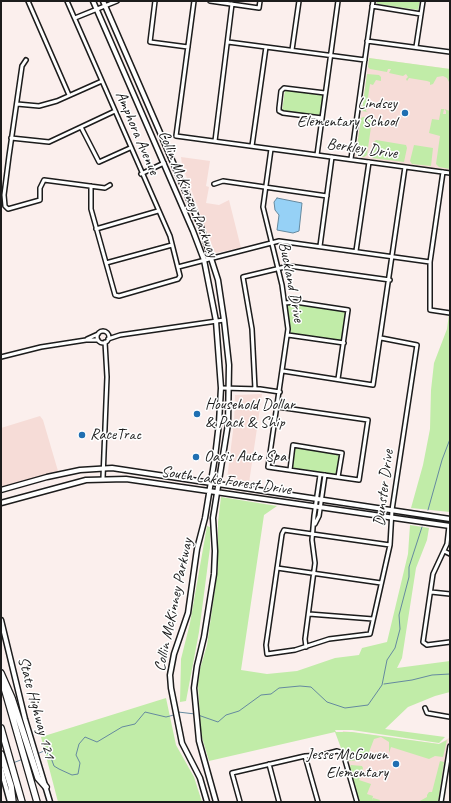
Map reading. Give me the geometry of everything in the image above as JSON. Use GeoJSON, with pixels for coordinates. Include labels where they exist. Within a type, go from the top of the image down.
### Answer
{"type":"FeatureCollection","features":[{"type":"Feature","properties":{"kind":"highway"},"geometry":{"type":"LineString","coordinates":[[1,673],[8,684],[40,777],[46,788]]}},
{"type":"Feature","properties":{"kind":"highway"},"geometry":{"type":"LineString","coordinates":[[1,677],[20,721],[31,780],[37,802]]}},
{"type":"Feature","properties":{"kind":"highway"},"geometry":{"type":"LineString","coordinates":[[1,728],[22,802]]}},
{"type":"Feature","properties":{"kind":"highway"},"geometry":{"type":"LineString","coordinates":[[1,754],[12,802]]}},
{"type":"Feature","properties":{"kind":"street"},"geometry":{"type":"LineString","coordinates":[[28,1],[69,95]]}},
{"type":"Feature","properties":{"kind":"street","name":"Amphora Avenue"},"geometry":{"type":"LineString","coordinates":[[67,1],[172,245],[180,276],[175,281],[117,296],[115,295],[106,263]]}},
{"type":"Feature","properties":{"kind":"street","name":"Collin McKinney Parkway"},"geometry":{"type":"LineString","coordinates":[[93,1],[193,230],[204,260],[216,321],[221,388],[218,438],[210,490],[197,550],[188,613],[172,662],[171,681],[173,703],[180,734],[187,754],[200,778],[207,802]]}},
{"type":"Feature","properties":{"kind":"street","name":"Collin McKinney Parkway"},"geometry":{"type":"LineString","coordinates":[[103,1],[196,215],[218,280],[224,320],[229,388],[228,424],[214,518],[214,574],[204,637],[195,680],[198,733],[216,802]]}},
{"type":"Feature","properties":{"kind":"street"},"geometry":{"type":"LineString","coordinates":[[75,18],[117,1]]}},
{"type":"Feature","properties":{"kind":"street"},"geometry":{"type":"LineString","coordinates":[[155,1],[150,42],[188,47],[194,1]]}},
{"type":"Feature","properties":{"kind":"street"},"geometry":{"type":"LineString","coordinates":[[210,1],[259,8],[260,1]]}},
{"type":"Feature","properties":{"kind":"street"},"geometry":{"type":"LineString","coordinates":[[292,50],[299,1]]}},
{"type":"Feature","properties":{"kind":"street"},"geometry":{"type":"LineString","coordinates":[[317,155],[338,1]]}},
{"type":"Feature","properties":{"kind":"street"},"geometry":{"type":"LineString","coordinates":[[351,159],[373,1]]}},
{"type":"Feature","properties":{"kind":"street"},"geometry":{"type":"LineString","coordinates":[[416,47],[423,1]]}},
{"type":"Feature","properties":{"kind":"street"},"geometry":{"type":"LineString","coordinates":[[215,141],[232,4]]}},
{"type":"Feature","properties":{"kind":"street"},"geometry":{"type":"LineString","coordinates":[[372,6],[421,14]]}},
{"type":"Feature","properties":{"kind":"street"},"geometry":{"type":"LineString","coordinates":[[368,41],[450,52]]}},
{"type":"Feature","properties":{"kind":"street"},"geometry":{"type":"LineString","coordinates":[[228,42],[365,60]]}},
{"type":"Feature","properties":{"kind":"street","name":"Berkley Drive"},"geometry":{"type":"LineString","coordinates":[[188,47],[176,136],[450,173]]}},
{"type":"Feature","properties":{"kind":"street"},"geometry":{"type":"LineString","coordinates":[[252,146],[266,47]]}},
{"type":"Feature","properties":{"kind":"street"},"geometry":{"type":"LineString","coordinates":[[26,60],[22,66],[11,138],[4,195],[5,206],[8,209],[40,200],[41,183],[44,180],[105,188],[110,186]]}},
{"type":"Feature","properties":{"kind":"street"},"geometry":{"type":"LineString","coordinates":[[17,104],[39,106],[102,81]]}},
{"type":"Feature","properties":{"kind":"street"},"geometry":{"type":"LineString","coordinates":[[322,118],[283,113],[279,111],[281,91],[284,88],[326,93]]}},
{"type":"Feature","properties":{"kind":"street"},"geometry":{"type":"LineString","coordinates":[[11,138],[49,142],[115,111]]}},
{"type":"Feature","properties":{"kind":"street"},"geometry":{"type":"LineString","coordinates":[[81,127],[99,162],[130,148]]}},
{"type":"Feature","properties":{"kind":"street","name":"Buckland Drive"},"geometry":{"type":"LineString","coordinates":[[271,149],[263,207],[285,303],[288,335],[268,467],[290,470]]}},
{"type":"Feature","properties":{"kind":"street"},"geometry":{"type":"LineString","coordinates":[[320,246],[332,157]]}},
{"type":"Feature","properties":{"kind":"street"},"geometry":{"type":"LineString","coordinates":[[356,251],[369,162]]}},
{"type":"Feature","properties":{"kind":"street"},"geometry":{"type":"LineString","coordinates":[[141,174],[164,163]]}},
{"type":"Feature","properties":{"kind":"street"},"geometry":{"type":"LineString","coordinates":[[283,371],[373,385],[390,280],[405,167]]}},
{"type":"Feature","properties":{"kind":"street"},"geometry":{"type":"LineString","coordinates":[[443,172],[430,262],[430,310],[450,313]]}},
{"type":"Feature","properties":{"kind":"street"},"geometry":{"type":"LineString","coordinates":[[214,184],[223,181],[327,196]]}},
{"type":"Feature","properties":{"kind":"street"},"geometry":{"type":"LineString","coordinates":[[91,186],[91,209],[106,263],[172,245]]}},
{"type":"Feature","properties":{"kind":"street"},"geometry":{"type":"LineString","coordinates":[[96,229],[158,211]]}},
{"type":"Feature","properties":{"kind":"street"},"geometry":{"type":"LineString","coordinates":[[178,267],[271,242],[288,241],[430,262]]}},
{"type":"Feature","properties":{"kind":"street"},"geometry":{"type":"LineString","coordinates":[[255,389],[252,329],[243,277],[289,266],[390,280]]}},
{"type":"Feature","properties":{"kind":"street"},"geometry":{"type":"LineString","coordinates":[[285,303],[295,302],[348,310],[338,379]]}},
{"type":"Feature","properties":{"kind":"street"},"geometry":{"type":"LineString","coordinates":[[104,478],[107,377],[105,342],[108,339],[120,335],[224,320]]}},
{"type":"Feature","properties":{"kind":"street"},"geometry":{"type":"LineString","coordinates":[[86,340],[102,331],[120,335]]}},
{"type":"Feature","properties":{"kind":"street"},"geometry":{"type":"LineString","coordinates":[[107,333],[108,339]]}},
{"type":"Feature","properties":{"kind":"street"},"geometry":{"type":"LineString","coordinates":[[98,334],[98,340]]}},
{"type":"Feature","properties":{"kind":"street"},"geometry":{"type":"LineString","coordinates":[[288,335],[344,343]]}},
{"type":"Feature","properties":{"kind":"street","name":"Dunster Drive"},"geometry":{"type":"LineString","coordinates":[[306,647],[329,639],[370,634],[390,545],[391,517],[417,344],[381,338]]}},
{"type":"Feature","properties":{"kind":"street"},"geometry":{"type":"LineString","coordinates":[[1,357],[41,347],[86,340],[98,340],[105,342]]}},
{"type":"Feature","properties":{"kind":"street"},"geometry":{"type":"LineString","coordinates":[[221,388],[255,389],[280,392]]}},
{"type":"Feature","properties":{"kind":"street"},"geometry":{"type":"LineString","coordinates":[[278,407],[368,420],[359,480],[320,475],[290,470],[294,445],[342,452],[338,477]]}},
{"type":"Feature","properties":{"kind":"street","name":"South Lake Forest Drive"},"geometry":{"type":"LineString","coordinates":[[1,490],[73,471],[104,468],[131,470],[219,485],[450,519]]}},
{"type":"Feature","properties":{"kind":"street"},"geometry":{"type":"LineString","coordinates":[[320,475],[315,506],[314,526],[313,534],[312,540],[315,574],[305,640],[306,647],[267,654],[265,650],[284,530],[313,534],[390,545]]}},
{"type":"Feature","properties":{"kind":"street"},"geometry":{"type":"LineString","coordinates":[[314,526],[320,507],[325,475]]}},
{"type":"Feature","properties":{"kind":"street","name":"South Lake Forest Drive"},"geometry":{"type":"LineString","coordinates":[[1,503],[79,482],[104,478],[130,479],[450,526]]}},
{"type":"Feature","properties":{"kind":"street"},"geometry":{"type":"LineString","coordinates":[[450,519],[450,526],[444,551],[435,568],[424,645],[450,642]]}},
{"type":"Feature","properties":{"kind":"street"},"geometry":{"type":"LineString","coordinates":[[444,551],[450,554]]}},
{"type":"Feature","properties":{"kind":"street"},"geometry":{"type":"LineString","coordinates":[[277,568],[381,583]]}},
{"type":"Feature","properties":{"kind":"street"},"geometry":{"type":"LineString","coordinates":[[431,592],[450,594]]}},
{"type":"Feature","properties":{"kind":"street"},"geometry":{"type":"LineString","coordinates":[[309,614],[373,619]]}},
{"type":"Feature","properties":{"kind":"street","name":"State Highway 121"},"geometry":{"type":"LineString","coordinates":[[1,620],[20,721]]}},
{"type":"Feature","properties":{"kind":"street"},"geometry":{"type":"LineString","coordinates":[[425,708],[427,713],[450,717]]}},
{"type":"Feature","properties":{"kind":"street"},"geometry":{"type":"LineString","coordinates":[[441,802],[450,746]]}},
{"type":"Feature","properties":{"kind":"street"},"geometry":{"type":"LineString","coordinates":[[240,802],[232,774],[305,756],[322,755],[337,751],[343,752],[357,802]]}},
{"type":"Feature","properties":{"kind":"street"},"geometry":{"type":"LineString","coordinates":[[305,756],[318,802]]}},
{"type":"Feature","properties":{"kind":"street"},"geometry":{"type":"LineString","coordinates":[[269,764],[279,802]]}},
{"type":"Feature","properties":{"kind":"street"},"geometry":{"type":"LineString","coordinates":[[1,769],[8,787]]}},
{"type":"Feature","properties":{"kind":"street"},"geometry":{"type":"LineString","coordinates":[[46,788],[50,802]]}},
{"type":"Feature","properties":{"kind":"shaded area","name":"Lindsey Elementary School"},"geometry":{"type":"Polygon","coordinates":[[[369,58],[450,69],[450,171],[355,157],[369,58]]]}},
{"type":"Feature","properties":{"kind":"shaded area"},"geometry":{"type":"Polygon","coordinates":[[[181,157],[210,161],[206,186],[209,187],[206,203],[219,205],[229,200],[241,248],[215,253],[182,165],[181,157]]]}},
{"type":"Feature","properties":{"kind":"shaded area"},"geometry":{"type":"Polygon","coordinates":[[[262,394],[249,483],[227,479],[234,423],[235,395],[262,394]]]}},
{"type":"Feature","properties":{"kind":"shaded area"},"geometry":{"type":"Polygon","coordinates":[[[40,416],[43,420],[58,471],[1,487],[1,428],[40,416]]]}},
{"type":"Feature","properties":{"kind":"shaded area","name":"Jesse McGowen Elementary"},"geometry":{"type":"Polygon","coordinates":[[[343,731],[439,744],[449,738],[439,802],[359,802],[346,753],[341,748],[343,731]]]}},
{"type":"Feature","properties":{"kind":"green space"},"geometry":{"type":"Polygon","coordinates":[[[420,1],[418,10],[378,4],[376,2],[420,1]]]}},
{"type":"Feature","properties":{"kind":"green space"},"geometry":{"type":"Polygon","coordinates":[[[369,58],[450,69],[450,84],[447,78],[443,76],[437,77],[433,84],[430,85],[430,82],[427,81],[409,78],[407,81],[406,79],[408,77],[406,74],[403,76],[389,73],[391,69],[388,69],[387,72],[370,69],[368,67],[369,58]]]}},
{"type":"Feature","properties":{"kind":"green space"},"geometry":{"type":"Polygon","coordinates":[[[367,74],[379,75],[381,77],[381,81],[376,80],[373,85],[370,84],[366,111],[368,112],[362,111],[367,74]]]}},
{"type":"Feature","properties":{"kind":"green space"},"geometry":{"type":"Polygon","coordinates":[[[285,90],[323,94],[321,115],[318,116],[282,111],[285,90]]]}},
{"type":"Feature","properties":{"kind":"green space"},"geometry":{"type":"Polygon","coordinates":[[[441,109],[444,109],[450,111],[450,169],[439,167],[436,164],[440,136],[429,133],[432,119],[439,120],[441,109]],[[444,109],[443,114],[446,114],[446,111],[444,109]]]}},
{"type":"Feature","properties":{"kind":"green space"},"geometry":{"type":"Polygon","coordinates":[[[361,118],[371,118],[372,120],[367,155],[364,157],[357,156],[356,154],[361,118]]]}},
{"type":"Feature","properties":{"kind":"green space"},"geometry":{"type":"Polygon","coordinates":[[[376,140],[406,145],[407,148],[404,162],[372,158],[374,142],[376,140]]]}},
{"type":"Feature","properties":{"kind":"green space"},"geometry":{"type":"Polygon","coordinates":[[[414,145],[433,148],[431,166],[412,164],[410,161],[414,145]]]}},
{"type":"Feature","properties":{"kind":"green space"},"geometry":{"type":"Polygon","coordinates":[[[292,303],[346,311],[342,341],[291,335],[287,306],[292,303]]]}},
{"type":"Feature","properties":{"kind":"green space"},"geometry":{"type":"Polygon","coordinates":[[[450,306],[450,512],[411,508],[423,465],[430,429],[431,390],[434,363],[447,329],[450,306]]]}},
{"type":"Feature","properties":{"kind":"green space"},"geometry":{"type":"Polygon","coordinates":[[[297,448],[337,453],[340,457],[337,474],[335,476],[292,468],[294,450],[297,448]]]}},
{"type":"Feature","properties":{"kind":"green space"},"geometry":{"type":"Polygon","coordinates":[[[221,497],[277,506],[264,515],[241,670],[267,674],[297,671],[335,658],[359,655],[362,648],[387,642],[408,554],[410,525],[429,528],[427,540],[416,568],[402,658],[397,668],[450,661],[450,692],[435,696],[408,707],[385,729],[445,737],[439,743],[352,730],[335,730],[336,732],[352,732],[439,744],[447,740],[443,757],[435,756],[429,759],[391,747],[389,753],[389,742],[381,737],[374,739],[366,760],[349,761],[344,749],[341,748],[335,732],[209,761],[201,734],[198,685],[200,669],[207,645],[218,568],[218,522],[221,497]]]}},
{"type":"Feature","properties":{"kind":"green space"},"geometry":{"type":"Polygon","coordinates":[[[207,526],[210,527],[210,548],[199,632],[186,701],[180,702],[181,659],[190,623],[207,526]]]}},
{"type":"Feature","properties":{"kind":"green space"},"geometry":{"type":"Polygon","coordinates":[[[166,698],[176,745],[194,777],[202,802],[58,802],[41,737],[166,698]]]}},
{"type":"Feature","properties":{"kind":"green space"},"geometry":{"type":"Polygon","coordinates":[[[440,761],[444,762],[438,802],[418,802],[427,797],[429,792],[432,792],[440,761]]]}},
{"type":"Feature","properties":{"kind":"green space"},"geometry":{"type":"Polygon","coordinates":[[[351,765],[362,766],[363,768],[359,780],[371,784],[367,794],[373,796],[372,800],[373,798],[380,800],[379,802],[359,802],[349,769],[351,765]]]}},
{"type":"Feature","properties":{"kind":"water"},"geometry":{"type":"Polygon","coordinates":[[[277,198],[302,203],[299,231],[293,233],[277,230],[279,215],[275,210],[274,202],[277,198]]]}},
{"type":"Feature","properties":{"kind":"waterway"},"geometry":{"type":"LineString","coordinates":[[428,510],[442,460],[450,439]]}},
{"type":"Feature","properties":{"kind":"waterway"},"geometry":{"type":"LineString","coordinates":[[198,715],[218,722],[226,715],[239,711],[261,695],[271,694],[279,688],[300,686],[311,687],[327,702],[345,708],[368,705],[382,685],[387,660],[395,648],[400,629],[399,615],[409,577],[409,567],[422,527]]}},
{"type":"Feature","properties":{"kind":"waterway"},"geometry":{"type":"LineString","coordinates":[[384,684],[412,680],[432,675],[450,674]]}},
{"type":"Feature","properties":{"kind":"waterway"},"geometry":{"type":"LineString","coordinates":[[37,754],[44,751],[50,755],[54,766],[72,775],[78,774],[80,763],[76,755],[79,744],[85,737],[97,742],[122,727],[135,724],[145,712],[166,717],[174,715]]}},
{"type":"Feature","properties":{"kind":"waterway"},"geometry":{"type":"LineString","coordinates":[[178,712],[195,714]]}},
{"type":"Feature","properties":{"kind":"waterway"},"geometry":{"type":"LineString","coordinates":[[13,763],[23,759]]}},
{"type":"Feature","properties":{"kind":"place","name":"Lindsey Elementary School"},"geometry":{"type":"Point","coordinates":[405,113]}},
{"type":"Feature","properties":{"kind":"place","name":"Household Dollar & Pack & Ship"},"geometry":{"type":"Point","coordinates":[197,414]}},
{"type":"Feature","properties":{"kind":"place","name":"RaceTrac"},"geometry":{"type":"Point","coordinates":[82,435]}},
{"type":"Feature","properties":{"kind":"place","name":"Oasis Auto Spa"},"geometry":{"type":"Point","coordinates":[196,457]}},
{"type":"Feature","properties":{"kind":"place","name":"Jesse McGowen Elementary"},"geometry":{"type":"Point","coordinates":[396,764]}}]}
